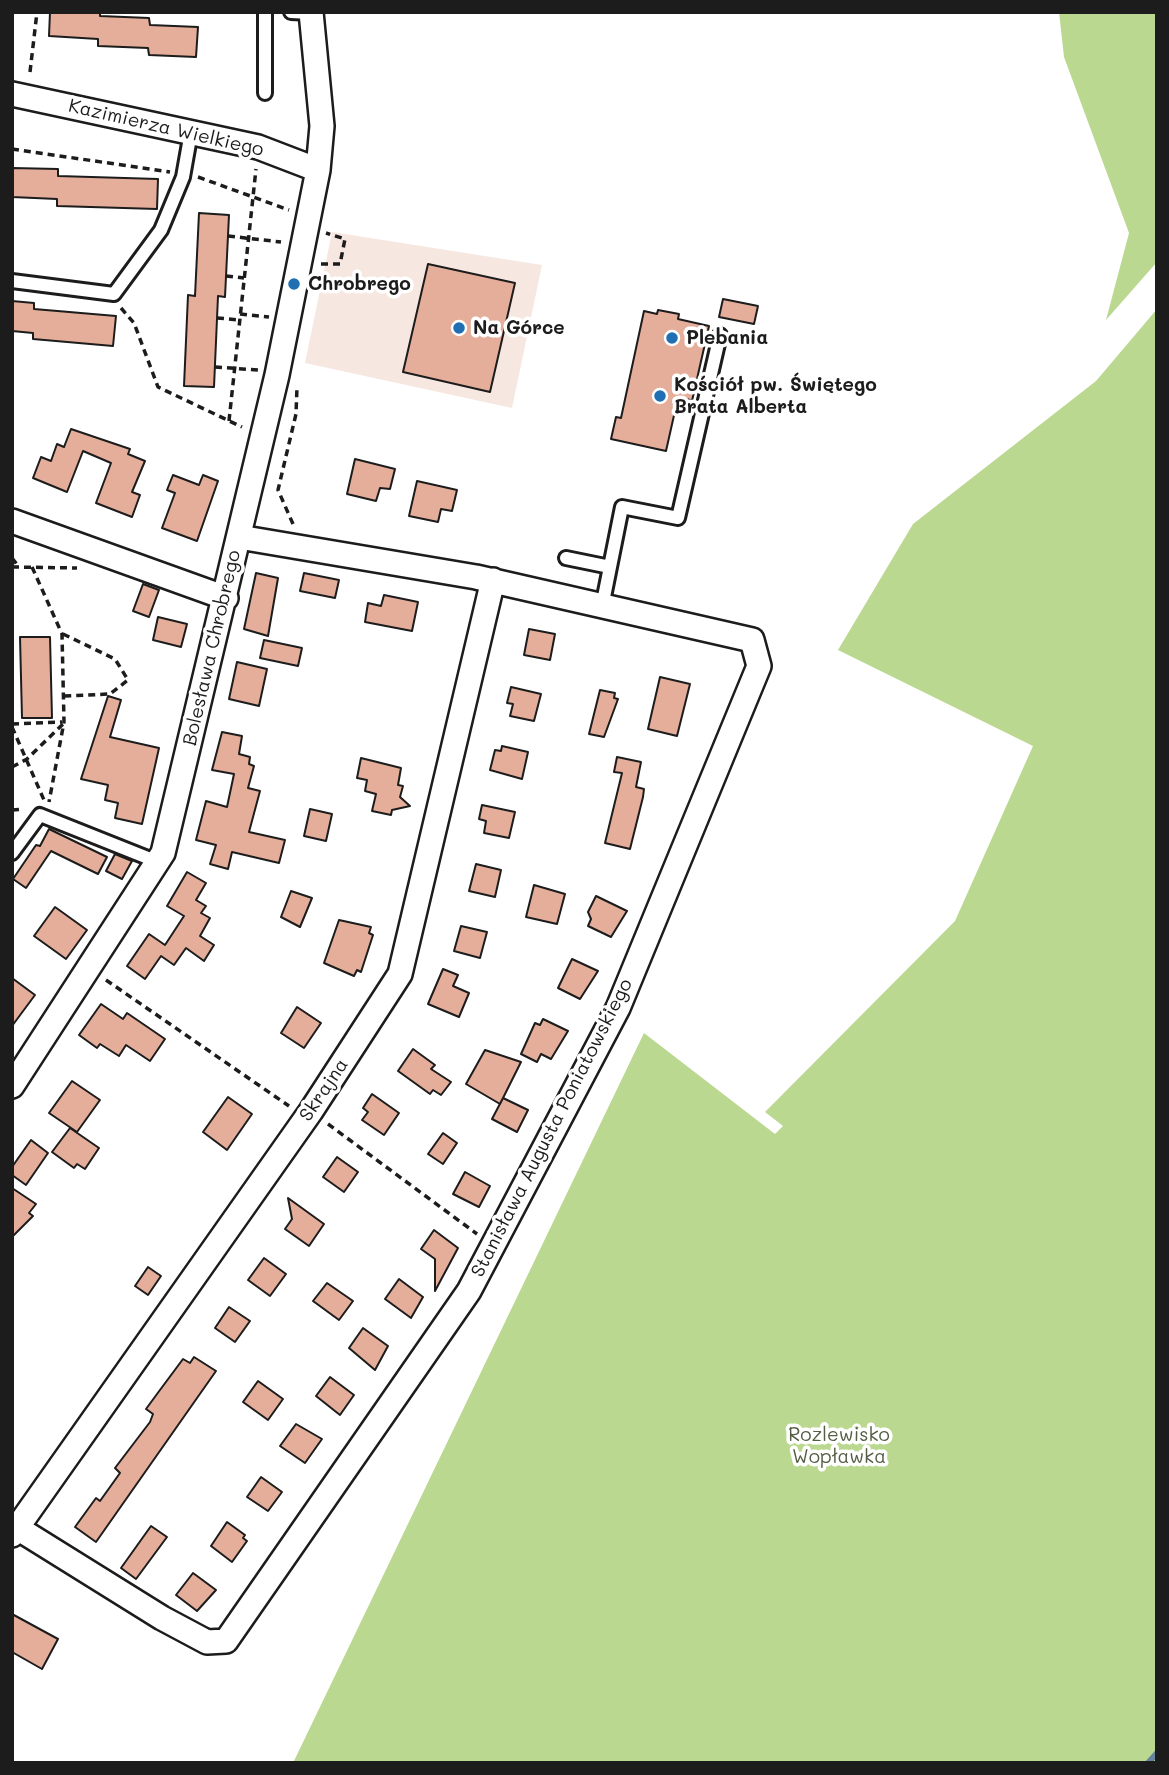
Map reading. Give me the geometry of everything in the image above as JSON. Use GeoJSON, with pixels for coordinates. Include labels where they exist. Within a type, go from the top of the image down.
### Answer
{"type":"FeatureCollection","features":[{"type":"Feature","properties":{"kind":"street","name":"Bolesława Chrobrego"},"geometry":{"type":"LineString","coordinates":[[12,1086],[20,1056],[163,853],[239,537],[287,375],[287,323],[318,170],[323,126],[311,13]]}},
{"type":"Feature","properties":{"kind":"street","name":"Kazimierza Wielkiego"},"geometry":{"type":"LineString","coordinates":[[12,94],[258,147],[318,170]]}},
{"type":"Feature","properties":{"kind":"street"},"geometry":{"type":"LineString","coordinates":[[12,521],[226,598]]}},
{"type":"Feature","properties":{"kind":"street","name":"Stanisława Augusta Poniatowskiego"},"geometry":{"type":"LineString","coordinates":[[15,1532],[207,1642],[226,1641],[469,1291],[618,1009],[759,666],[752,640],[493,580],[239,537]]}},
{"type":"Feature","properties":{"kind":"street","name":"Skrajna"},"geometry":{"type":"LineString","coordinates":[[15,1532],[306,1117],[400,974],[493,580]]}},
{"type":"Feature","properties":{"kind":"lane"},"geometry":{"type":"LineString","coordinates":[[265,12],[265,93]]}},
{"type":"Feature","properties":{"kind":"lane"},"geometry":{"type":"LineString","coordinates":[[291,12],[311,13]]}},
{"type":"Feature","properties":{"kind":"lane"},"geometry":{"type":"LineString","coordinates":[[12,281],[114,294],[161,230],[184,174],[191,132]]}},
{"type":"Feature","properties":{"kind":"lane"},"geometry":{"type":"LineString","coordinates":[[602,607],[622,507],[678,518],[720,335]]}},
{"type":"Feature","properties":{"kind":"lane"},"geometry":{"type":"LineString","coordinates":[[566,558],[610,567]]}},
{"type":"Feature","properties":{"kind":"lane"},"geometry":{"type":"LineString","coordinates":[[12,853],[40,815],[158,862]]}},
{"type":"Feature","properties":{"kind":"path"},"geometry":{"type":"LineString","coordinates":[[30,72],[37,12]]}},
{"type":"Feature","properties":{"kind":"path"},"geometry":{"type":"LineString","coordinates":[[12,149],[184,174],[293,211],[299,206],[323,211],[320,227],[325,233],[345,239],[340,264],[332,262],[318,265]]}},
{"type":"Feature","properties":{"kind":"path"},"geometry":{"type":"LineString","coordinates":[[229,421],[257,161]]}},
{"type":"Feature","properties":{"kind":"path"},"geometry":{"type":"LineString","coordinates":[[228,236],[303,244]]}},
{"type":"Feature","properties":{"kind":"path"},"geometry":{"type":"LineString","coordinates":[[226,276],[244,278]]}},
{"type":"Feature","properties":{"kind":"path"},"geometry":{"type":"LineString","coordinates":[[114,294],[118,305],[134,323],[158,387],[252,431]]}},
{"type":"Feature","properties":{"kind":"path"},"geometry":{"type":"LineString","coordinates":[[240,314],[263,316],[287,323]]}},
{"type":"Feature","properties":{"kind":"path"},"geometry":{"type":"LineString","coordinates":[[217,318],[240,320]]}},
{"type":"Feature","properties":{"kind":"path"},"geometry":{"type":"LineString","coordinates":[[215,367],[287,375],[296,414],[278,490],[298,534]]}},
{"type":"Feature","properties":{"kind":"path"},"geometry":{"type":"LineString","coordinates":[[12,567],[78,568],[93,550]]}},
{"type":"Feature","properties":{"kind":"path"},"geometry":{"type":"LineString","coordinates":[[12,558],[19,567]]}},
{"type":"Feature","properties":{"kind":"path"},"geometry":{"type":"LineString","coordinates":[[32,568],[62,634],[64,722],[48,808],[12,726],[64,722]]}},
{"type":"Feature","properties":{"kind":"path"},"geometry":{"type":"LineString","coordinates":[[62,634],[115,659],[128,680],[110,694],[64,696]]}},
{"type":"Feature","properties":{"kind":"path"},"geometry":{"type":"LineString","coordinates":[[12,767],[27,759],[64,722]]}},
{"type":"Feature","properties":{"kind":"path"},"geometry":{"type":"LineString","coordinates":[[106,980],[306,1117]]}},
{"type":"Feature","properties":{"kind":"path"},"geometry":{"type":"LineString","coordinates":[[331,1127],[488,1242]]}},
{"type":"Feature","properties":{"kind":"shaded area"},"geometry":{"type":"Polygon","coordinates":[[[332,232],[542,265],[512,408],[305,363],[332,232]]]}},
{"type":"Feature","properties":{"kind":"green space"},"geometry":{"type":"Polygon","coordinates":[[[1059,12],[1157,12],[1157,262],[1106,320],[1129,233],[1064,57],[1059,12]]]}},
{"type":"Feature","properties":{"kind":"green space","name":"Rozlewisko Wopławka"},"geometry":{"type":"Polygon","coordinates":[[[1157,309],[1157,1763],[293,1763],[644,1033],[775,1134],[783,1126],[765,1112],[955,921],[1033,746],[838,650],[913,524],[1096,381],[1157,309]]]}},
{"type":"Feature","properties":{"kind":"building"},"geometry":{"type":"Polygon","coordinates":[[[50,12],[100,12],[100,16],[149,18],[150,25],[198,27],[196,57],[149,55],[148,48],[98,46],[98,39],[49,36],[50,12]]]}},
{"type":"Feature","properties":{"kind":"building"},"geometry":{"type":"Polygon","coordinates":[[[12,168],[58,169],[58,176],[158,179],[157,209],[57,206],[57,199],[12,197],[12,168]]]}},
{"type":"Feature","properties":{"kind":"building"},"geometry":{"type":"Polygon","coordinates":[[[199,213],[229,215],[225,297],[218,296],[214,387],[184,386],[188,295],[195,296],[199,213]]]}},
{"type":"Feature","properties":{"kind":"building","name":"Na Górce"},"geometry":{"type":"Polygon","coordinates":[[[428,264],[515,283],[490,392],[403,372],[428,264]]]}},
{"type":"Feature","properties":{"kind":"building"},"geometry":{"type":"Polygon","coordinates":[[[723,299],[758,306],[754,324],[719,317],[723,299]]]}},
{"type":"Feature","properties":{"kind":"building"},"geometry":{"type":"Polygon","coordinates":[[[12,301],[34,303],[34,309],[116,316],[113,346],[33,339],[33,333],[12,331],[12,301]]]}},
{"type":"Feature","properties":{"kind":"building","name":"Kościół pw. Świętego Brata Alberta"},"geometry":{"type":"Polygon","coordinates":[[[658,310],[679,314],[678,319],[709,326],[692,401],[687,399],[686,404],[677,402],[666,451],[611,439],[616,417],[621,418],[644,311],[657,314],[658,310]]]}},
{"type":"Feature","properties":{"kind":"building"},"geometry":{"type":"Polygon","coordinates":[[[71,429],[130,449],[128,454],[145,461],[132,492],[140,495],[132,517],[96,503],[111,463],[83,451],[67,492],[33,478],[41,457],[51,461],[57,444],[64,447],[71,429]]]}},
{"type":"Feature","properties":{"kind":"building"},"geometry":{"type":"Polygon","coordinates":[[[355,459],[395,469],[390,489],[380,488],[376,501],[347,494],[355,459]]]}},
{"type":"Feature","properties":{"kind":"building"},"geometry":{"type":"Polygon","coordinates":[[[173,475],[199,485],[203,475],[218,481],[197,541],[162,528],[175,493],[167,490],[173,475]]]}},
{"type":"Feature","properties":{"kind":"building"},"geometry":{"type":"Polygon","coordinates":[[[417,481],[457,490],[452,511],[441,509],[438,522],[409,516],[417,481]]]}},
{"type":"Feature","properties":{"kind":"building"},"geometry":{"type":"Polygon","coordinates":[[[256,573],[278,578],[268,636],[244,629],[256,573]]]}},
{"type":"Feature","properties":{"kind":"building"},"geometry":{"type":"Polygon","coordinates":[[[304,573],[339,580],[335,598],[300,591],[304,573]]]}},
{"type":"Feature","properties":{"kind":"building"},"geometry":{"type":"Polygon","coordinates":[[[143,584],[159,590],[149,617],[133,611],[143,584]]]}},
{"type":"Feature","properties":{"kind":"building"},"geometry":{"type":"Polygon","coordinates":[[[384,595],[418,602],[412,631],[365,622],[368,603],[381,606],[384,595]]]}},
{"type":"Feature","properties":{"kind":"building"},"geometry":{"type":"Polygon","coordinates":[[[158,617],[187,624],[181,647],[153,640],[158,617]]]}},
{"type":"Feature","properties":{"kind":"building"},"geometry":{"type":"Polygon","coordinates":[[[529,629],[555,634],[550,660],[524,655],[529,629]]]}},
{"type":"Feature","properties":{"kind":"building"},"geometry":{"type":"Polygon","coordinates":[[[20,637],[50,637],[52,718],[22,718],[20,637]]]}},
{"type":"Feature","properties":{"kind":"building"},"geometry":{"type":"Polygon","coordinates":[[[264,640],[302,648],[298,666],[260,658],[264,640]]]}},
{"type":"Feature","properties":{"kind":"building"},"geometry":{"type":"Polygon","coordinates":[[[237,662],[267,669],[259,706],[229,699],[237,662]]]}},
{"type":"Feature","properties":{"kind":"building"},"geometry":{"type":"Polygon","coordinates":[[[660,677],[690,684],[677,736],[648,729],[660,677]]]}},
{"type":"Feature","properties":{"kind":"building"},"geometry":{"type":"Polygon","coordinates":[[[511,687],[541,694],[534,721],[510,716],[513,704],[507,703],[511,687]]]}},
{"type":"Feature","properties":{"kind":"building"},"geometry":{"type":"Polygon","coordinates":[[[600,690],[615,693],[614,698],[618,699],[604,737],[589,734],[600,690]]]}},
{"type":"Feature","properties":{"kind":"building"},"geometry":{"type":"Polygon","coordinates":[[[108,696],[121,700],[110,737],[159,748],[142,824],[115,818],[118,803],[105,800],[108,785],[81,779],[108,696]]]}},
{"type":"Feature","properties":{"kind":"building"},"geometry":{"type":"Polygon","coordinates":[[[222,732],[242,736],[239,754],[250,757],[249,764],[254,766],[248,788],[260,791],[249,832],[285,840],[279,863],[232,852],[228,869],[210,864],[216,845],[196,840],[206,801],[227,807],[234,774],[212,770],[222,732]]]}},
{"type":"Feature","properties":{"kind":"building"},"geometry":{"type":"Polygon","coordinates":[[[502,746],[528,752],[522,779],[490,770],[495,750],[501,751],[502,746]]]}},
{"type":"Feature","properties":{"kind":"building"},"geometry":{"type":"Polygon","coordinates":[[[617,757],[641,762],[636,787],[644,789],[643,797],[630,849],[605,843],[622,773],[614,772],[617,757]]]}},
{"type":"Feature","properties":{"kind":"building"},"geometry":{"type":"Polygon","coordinates":[[[361,758],[401,768],[398,785],[403,786],[400,797],[410,806],[392,810],[391,815],[372,811],[376,794],[365,791],[367,780],[357,778],[361,758]]]}},
{"type":"Feature","properties":{"kind":"building"},"geometry":{"type":"Polygon","coordinates":[[[482,805],[515,812],[509,838],[484,833],[486,821],[479,819],[482,805]]]}},
{"type":"Feature","properties":{"kind":"building"},"geometry":{"type":"Polygon","coordinates":[[[310,809],[332,814],[326,841],[304,836],[310,809]]]}},
{"type":"Feature","properties":{"kind":"building"},"geometry":{"type":"Polygon","coordinates":[[[49,829],[107,857],[98,874],[51,851],[26,888],[13,879],[36,845],[40,846],[49,829]]]}},
{"type":"Feature","properties":{"kind":"building"},"geometry":{"type":"Polygon","coordinates":[[[115,854],[132,861],[122,879],[106,871],[115,854]]]}},
{"type":"Feature","properties":{"kind":"building"},"geometry":{"type":"Polygon","coordinates":[[[476,864],[501,870],[495,897],[469,891],[476,864]]]}},
{"type":"Feature","properties":{"kind":"building"},"geometry":{"type":"Polygon","coordinates":[[[187,872],[206,883],[196,900],[206,906],[201,913],[210,918],[200,936],[214,945],[204,961],[186,948],[174,965],[161,956],[145,979],[127,966],[149,934],[165,945],[184,916],[167,906],[187,872]]]}},
{"type":"Feature","properties":{"kind":"building"},"geometry":{"type":"Polygon","coordinates":[[[534,885],[565,894],[557,924],[526,917],[534,885]]]}},
{"type":"Feature","properties":{"kind":"building"},"geometry":{"type":"Polygon","coordinates":[[[291,891],[312,898],[300,927],[281,917],[291,891]]]}},
{"type":"Feature","properties":{"kind":"building"},"geometry":{"type":"Polygon","coordinates":[[[596,896],[627,911],[611,937],[588,926],[591,919],[588,912],[596,896]]]}},
{"type":"Feature","properties":{"kind":"building"},"geometry":{"type":"Polygon","coordinates":[[[55,907],[87,930],[66,959],[34,936],[55,907]]]}},
{"type":"Feature","properties":{"kind":"building"},"geometry":{"type":"Polygon","coordinates":[[[339,920],[371,927],[369,933],[373,935],[361,972],[357,970],[354,976],[324,963],[339,920]]]}},
{"type":"Feature","properties":{"kind":"building"},"geometry":{"type":"Polygon","coordinates":[[[461,926],[487,932],[480,958],[454,951],[461,926]]]}},
{"type":"Feature","properties":{"kind":"building"},"geometry":{"type":"Polygon","coordinates":[[[572,959],[598,971],[580,999],[558,988],[572,959]]]}},
{"type":"Feature","properties":{"kind":"building"},"geometry":{"type":"Polygon","coordinates":[[[443,969],[458,975],[453,986],[469,993],[459,1017],[428,1004],[443,969]]]}},
{"type":"Feature","properties":{"kind":"building"},"geometry":{"type":"Polygon","coordinates":[[[12,978],[35,995],[12,1026],[12,978]]]}},
{"type":"Feature","properties":{"kind":"building"},"geometry":{"type":"Polygon","coordinates":[[[101,1004],[123,1019],[127,1013],[165,1039],[150,1061],[126,1045],[119,1056],[100,1044],[97,1048],[79,1035],[101,1004]]]}},
{"type":"Feature","properties":{"kind":"building"},"geometry":{"type":"Polygon","coordinates":[[[297,1007],[321,1023],[304,1048],[281,1033],[297,1007]]]}},
{"type":"Feature","properties":{"kind":"building"},"geometry":{"type":"Polygon","coordinates":[[[543,1019],[568,1031],[551,1059],[541,1054],[537,1062],[521,1054],[535,1023],[540,1025],[543,1019]]]}},
{"type":"Feature","properties":{"kind":"building"},"geometry":{"type":"Polygon","coordinates":[[[413,1049],[435,1065],[431,1069],[451,1082],[441,1095],[433,1090],[430,1094],[398,1071],[413,1049]]]}},
{"type":"Feature","properties":{"kind":"building"},"geometry":{"type":"Polygon","coordinates":[[[485,1050],[521,1062],[500,1104],[466,1084],[485,1050]]]}},
{"type":"Feature","properties":{"kind":"building"},"geometry":{"type":"Polygon","coordinates":[[[72,1081],[100,1100],[77,1132],[49,1113],[72,1081]]]}},
{"type":"Feature","properties":{"kind":"building"},"geometry":{"type":"Polygon","coordinates":[[[372,1094],[399,1113],[384,1135],[362,1120],[368,1112],[363,1108],[372,1094]]]}},
{"type":"Feature","properties":{"kind":"building"},"geometry":{"type":"Polygon","coordinates":[[[228,1097],[252,1114],[227,1150],[203,1132],[228,1097]]]}},
{"type":"Feature","properties":{"kind":"building"},"geometry":{"type":"Polygon","coordinates":[[[503,1098],[528,1110],[517,1132],[492,1119],[503,1098]]]}},
{"type":"Feature","properties":{"kind":"building"},"geometry":{"type":"Polygon","coordinates":[[[70,1128],[99,1148],[85,1169],[77,1164],[74,1168],[52,1152],[70,1128]]]}},
{"type":"Feature","properties":{"kind":"building"},"geometry":{"type":"Polygon","coordinates":[[[443,1133],[457,1143],[443,1164],[428,1154],[443,1133]]]}},
{"type":"Feature","properties":{"kind":"building"},"geometry":{"type":"Polygon","coordinates":[[[31,1140],[48,1153],[26,1185],[12,1175],[12,1167],[31,1140]]]}},
{"type":"Feature","properties":{"kind":"building"},"geometry":{"type":"Polygon","coordinates":[[[337,1157],[358,1172],[344,1192],[323,1177],[337,1157]]]}},
{"type":"Feature","properties":{"kind":"building"},"geometry":{"type":"Polygon","coordinates":[[[465,1172],[490,1186],[479,1207],[453,1194],[465,1172]]]}},
{"type":"Feature","properties":{"kind":"building"},"geometry":{"type":"Polygon","coordinates":[[[12,1188],[36,1204],[29,1213],[33,1216],[12,1237],[12,1188]]]}},
{"type":"Feature","properties":{"kind":"building"},"geometry":{"type":"Polygon","coordinates":[[[288,1198],[324,1224],[309,1246],[285,1229],[292,1219],[288,1198]]]}},
{"type":"Feature","properties":{"kind":"building"},"geometry":{"type":"Polygon","coordinates":[[[434,1230],[458,1248],[435,1291],[435,1259],[421,1249],[434,1230]]]}},
{"type":"Feature","properties":{"kind":"building"},"geometry":{"type":"Polygon","coordinates":[[[264,1258],[286,1274],[270,1296],[248,1280],[264,1258]]]}},
{"type":"Feature","properties":{"kind":"building"},"geometry":{"type":"Polygon","coordinates":[[[148,1267],[161,1276],[148,1295],[135,1286],[148,1267]]]}},
{"type":"Feature","properties":{"kind":"building"},"geometry":{"type":"Polygon","coordinates":[[[399,1279],[423,1297],[411,1318],[385,1299],[399,1279]]]}},
{"type":"Feature","properties":{"kind":"building"},"geometry":{"type":"Polygon","coordinates":[[[327,1283],[353,1301],[339,1320],[313,1301],[327,1283]]]}},
{"type":"Feature","properties":{"kind":"building"},"geometry":{"type":"Polygon","coordinates":[[[229,1307],[250,1321],[235,1342],[215,1328],[229,1307]]]}},
{"type":"Feature","properties":{"kind":"building"},"geometry":{"type":"Polygon","coordinates":[[[363,1328],[388,1346],[375,1370],[349,1348],[363,1328]]]}},
{"type":"Feature","properties":{"kind":"building"},"geometry":{"type":"Polygon","coordinates":[[[194,1357],[216,1371],[96,1542],[75,1527],[96,1498],[100,1501],[120,1473],[115,1468],[150,1422],[153,1414],[146,1409],[183,1359],[190,1363],[194,1357]]]}},
{"type":"Feature","properties":{"kind":"building"},"geometry":{"type":"Polygon","coordinates":[[[330,1377],[354,1395],[340,1415],[316,1396],[330,1377]]]}},
{"type":"Feature","properties":{"kind":"building"},"geometry":{"type":"Polygon","coordinates":[[[258,1381],[283,1399],[268,1420],[243,1402],[258,1381]]]}},
{"type":"Feature","properties":{"kind":"building"},"geometry":{"type":"Polygon","coordinates":[[[296,1424],[322,1439],[305,1463],[280,1446],[296,1424]]]}},
{"type":"Feature","properties":{"kind":"building"},"geometry":{"type":"Polygon","coordinates":[[[261,1477],[282,1492],[268,1511],[247,1497],[261,1477]]]}},
{"type":"Feature","properties":{"kind":"building"},"geometry":{"type":"Polygon","coordinates":[[[227,1522],[245,1535],[243,1538],[247,1541],[232,1562],[211,1546],[227,1522]]]}},
{"type":"Feature","properties":{"kind":"building"},"geometry":{"type":"Polygon","coordinates":[[[151,1526],[167,1537],[136,1579],[121,1568],[151,1526]]]}},
{"type":"Feature","properties":{"kind":"building"},"geometry":{"type":"Polygon","coordinates":[[[193,1573],[216,1590],[197,1611],[176,1595],[193,1573]]]}},
{"type":"Feature","properties":{"kind":"building"},"geometry":{"type":"Polygon","coordinates":[[[12,1614],[58,1639],[42,1669],[12,1652],[12,1614]]]}},
{"type":"Feature","properties":{"kind":"waterway"},"geometry":{"type":"LineString","coordinates":[[1148,1763],[1157,1753]]}},
{"type":"Feature","properties":{"kind":"place","name":"Chrobrego"},"geometry":{"type":"Point","coordinates":[294,284]}},
{"type":"Feature","properties":{"kind":"place","name":"Na Górce"},"geometry":{"type":"Point","coordinates":[459,328]}},
{"type":"Feature","properties":{"kind":"place","name":"Plebania"},"geometry":{"type":"Point","coordinates":[672,338]}},
{"type":"Feature","properties":{"kind":"place","name":"Kościół pw. Świętego Brata Alberta"},"geometry":{"type":"Point","coordinates":[660,396]}}]}
